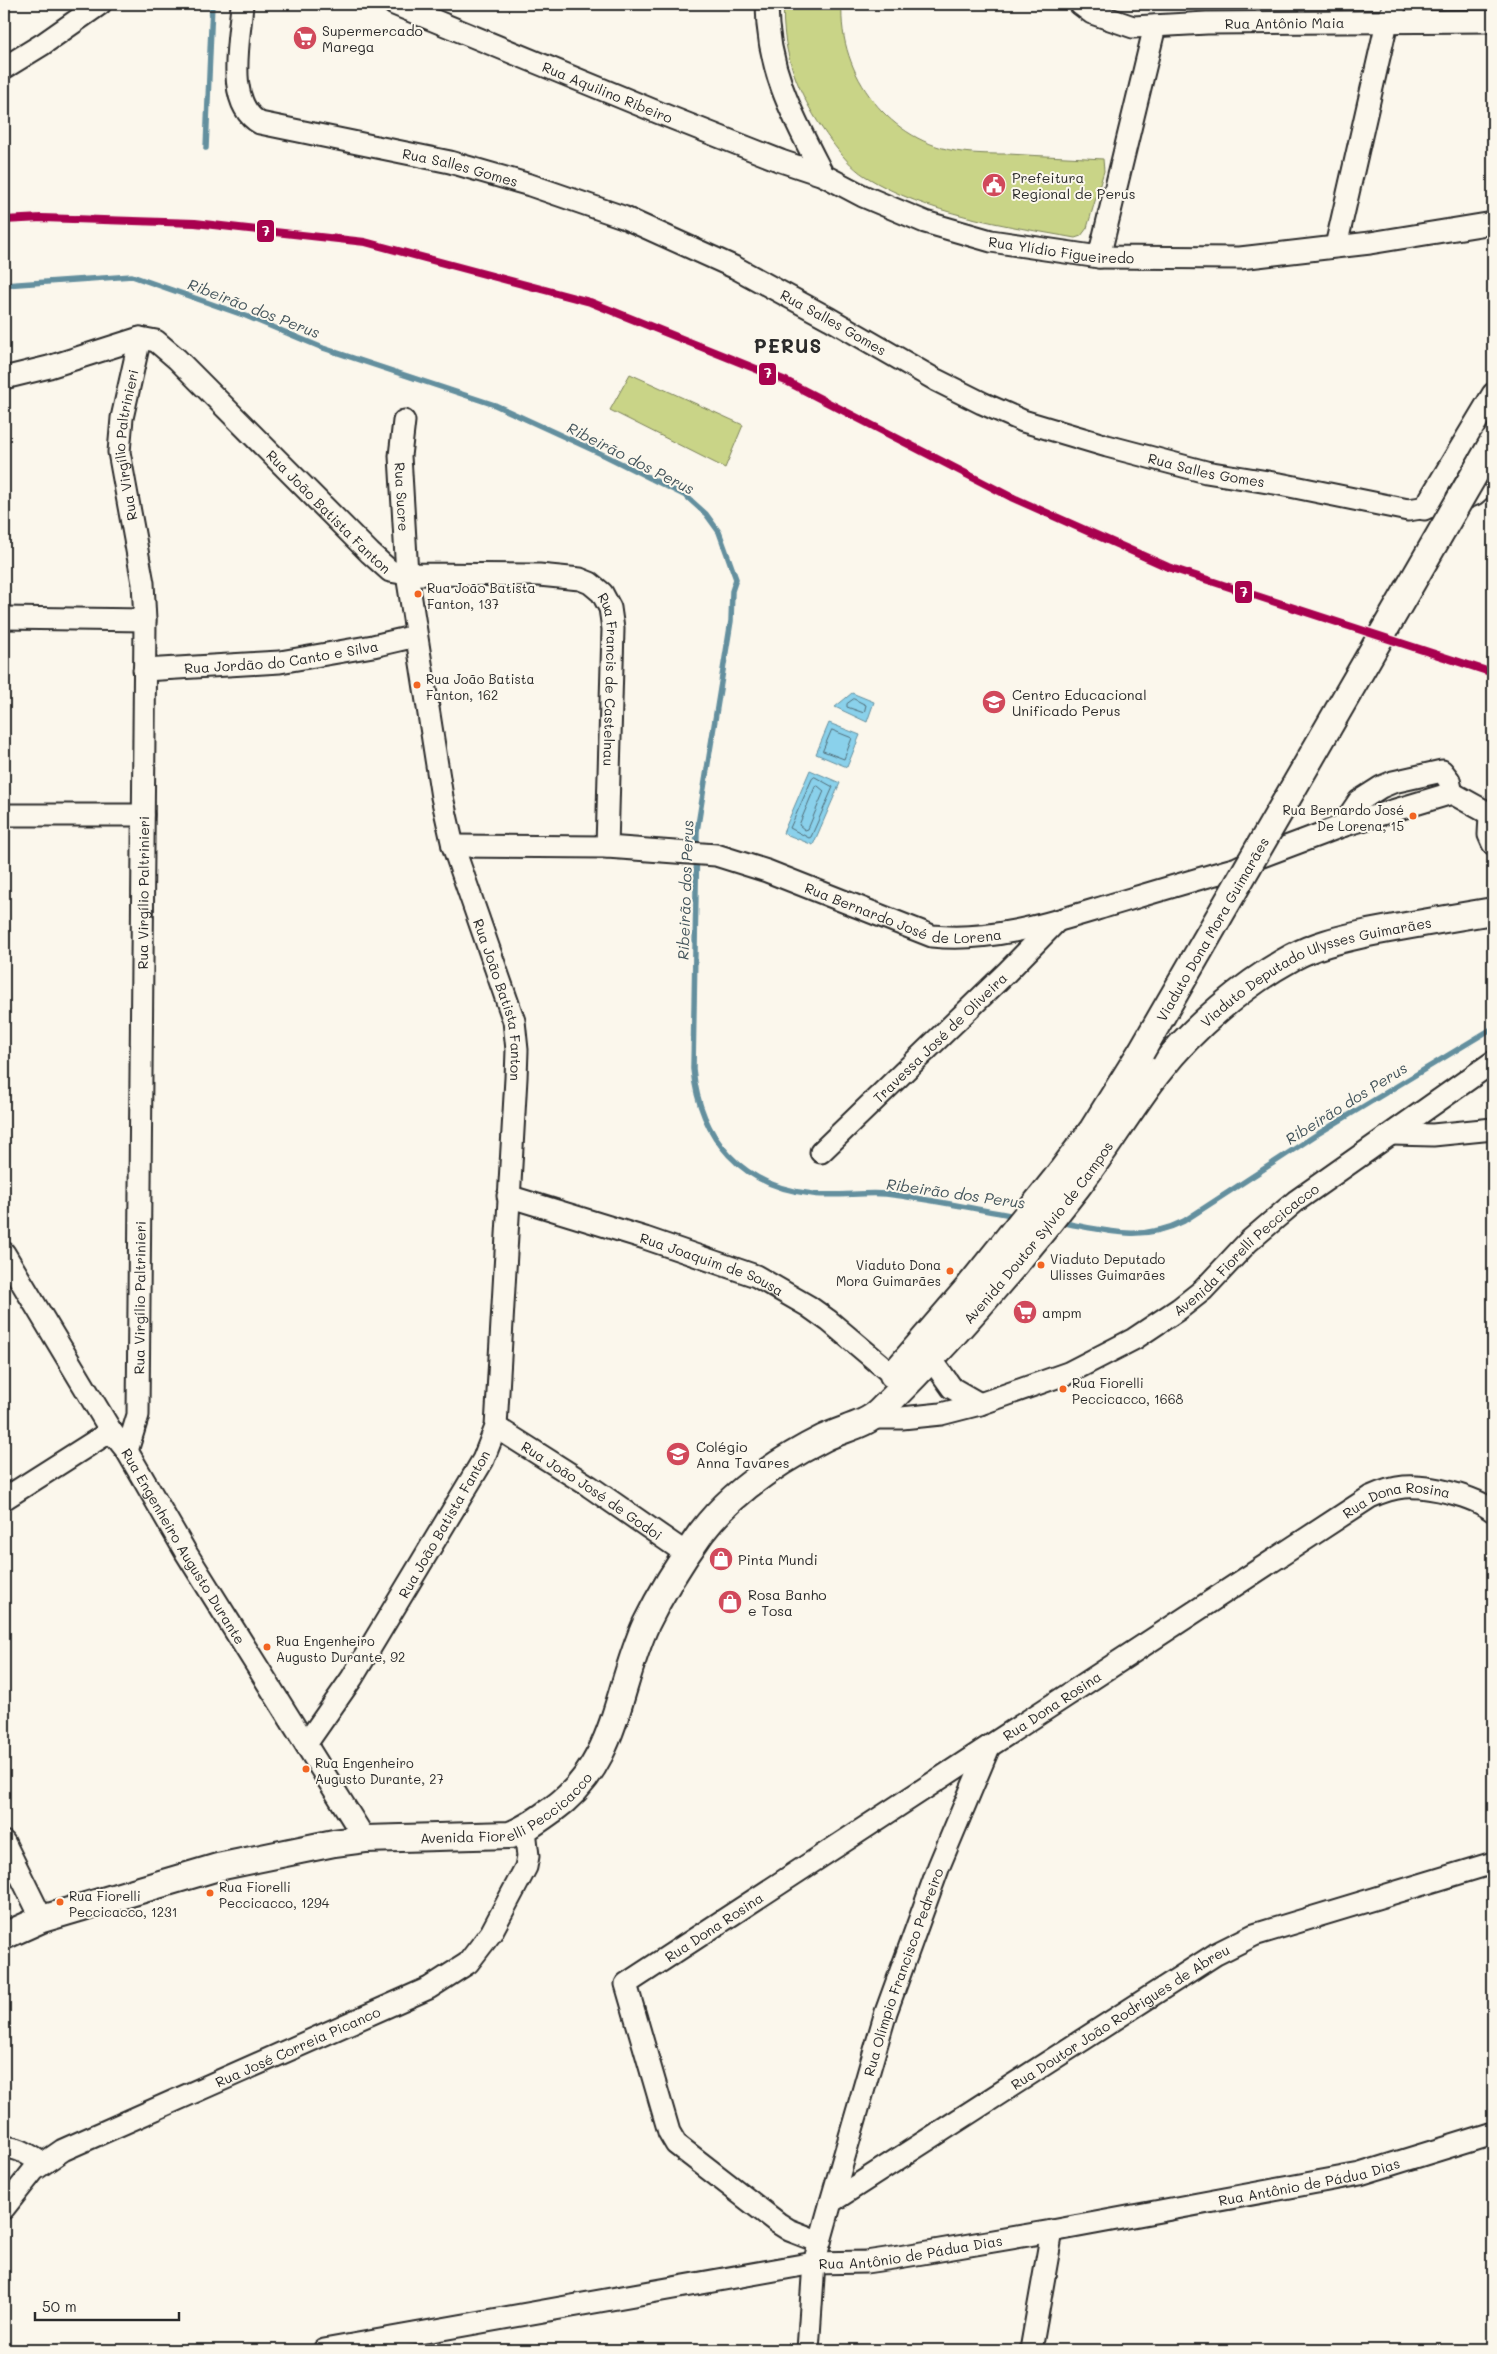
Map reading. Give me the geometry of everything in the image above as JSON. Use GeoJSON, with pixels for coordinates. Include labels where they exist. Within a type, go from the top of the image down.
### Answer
{"type":"FeatureCollection","features":[{"type":"Feature","properties":{"kind":"main road","name":"Viaduto Dona Mora Guimarães"},"geometry":{"type":"LineString","coordinates":[[1150,1061],[1252,862],[1493,442]]}},
{"type":"Feature","properties":{"kind":"main road","name":"Viaduto Deputado Ulysses Guimarães"},"geometry":{"type":"LineString","coordinates":[[1150,1061],[1191,1035],[1248,986],[1295,956],[1329,942],[1399,927],[1493,911]]}},
{"type":"Feature","properties":{"kind":"main road","name":"Avenida Doutor Sylvio de Campos"},"geometry":{"type":"LineString","coordinates":[[900,1380],[932,1360],[1020,1240],[1048,1206],[1093,1129],[1150,1061]]}},
{"type":"Feature","properties":{"kind":"main road","name":"Avenida Doutor Sylvio de Campos"},"geometry":{"type":"LineString","coordinates":[[900,1380],[923,1342],[1020,1240]]}},
{"type":"Feature","properties":{"kind":"main road","name":"Avenida Fiorelli Peccicacco"},"geometry":{"type":"LineString","coordinates":[[4,1936],[42,1920],[218,1867],[334,1843],[364,1839],[468,1838],[510,1835],[525,1830],[564,1802],[591,1773],[607,1743],[629,1671],[647,1624],[687,1554],[704,1530],[744,1489],[787,1457],[829,1436],[873,1418],[900,1380]]}},
{"type":"Feature","properties":{"kind":"main road","name":"Avenida Fiorelli Peccicacco"},"geometry":{"type":"LineString","coordinates":[[829,1436],[900,1380]]}},
{"type":"Feature","properties":{"kind":"street"},"geometry":{"type":"LineString","coordinates":[[4,68],[44,44],[100,4]]}},
{"type":"Feature","properties":{"kind":"street","name":"Rua Salles Gomes"},"geometry":{"type":"LineString","coordinates":[[242,4],[237,84],[240,100],[248,113],[260,123],[450,162],[530,185],[623,217],[736,268],[936,380],[1023,421],[1107,446],[1206,472],[1280,484],[1398,509],[1424,509]]}},
{"type":"Feature","properties":{"kind":"street","name":"Rua Aquilino Ribeiro"},"geometry":{"type":"LineString","coordinates":[[394,4],[726,139],[822,175]]}},
{"type":"Feature","properties":{"kind":"street"},"geometry":{"type":"LineString","coordinates":[[767,4],[767,33],[775,70],[788,106],[822,175]]}},
{"type":"Feature","properties":{"kind":"street","name":"Rua Antônio Maia"},"geometry":{"type":"LineString","coordinates":[[1080,4],[1092,13],[1133,27],[1392,13],[1493,21]]}},
{"type":"Feature","properties":{"kind":"street"},"geometry":{"type":"LineString","coordinates":[[1336,246],[1392,13]]}},
{"type":"Feature","properties":{"kind":"street"},"geometry":{"type":"LineString","coordinates":[[1098,257],[1155,26]]}},
{"type":"Feature","properties":{"kind":"street","name":"Rua Ylídio Figueiredo"},"geometry":{"type":"LineString","coordinates":[[822,175],[890,207],[956,232],[1065,254],[1098,257],[1240,258],[1336,246],[1370,244],[1493,223]]}},
{"type":"Feature","properties":{"kind":"street"},"geometry":{"type":"LineString","coordinates":[[4,378],[49,367],[140,338]]}},
{"type":"Feature","properties":{"kind":"street","name":"Rua João Batista Fanton"},"geometry":{"type":"LineString","coordinates":[[140,338],[156,341],[165,348],[377,559],[390,571],[407,574],[442,797],[453,846],[514,1021],[517,1050],[516,1078],[496,1427],[483,1460],[352,1678],[306,1744]]}},
{"type":"Feature","properties":{"kind":"street","name":"Rua Virgílio Paltrinieri"},"geometry":{"type":"LineString","coordinates":[[128,1451],[136,1425],[138,1407],[145,620],[143,583],[119,452],[122,418],[140,338]]}},
{"type":"Feature","properties":{"kind":"street"},"geometry":{"type":"LineString","coordinates":[[1424,509],[1493,394]]}},
{"type":"Feature","properties":{"kind":"street","name":"Rua Sucre"},"geometry":{"type":"LineString","coordinates":[[404,421],[400,456],[407,574]]}},
{"type":"Feature","properties":{"kind":"street"},"geometry":{"type":"LineString","coordinates":[[1424,509],[1454,503],[1475,494],[1493,478]]}},
{"type":"Feature","properties":{"kind":"street","name":"Rua Francis de Castelnau"},"geometry":{"type":"LineString","coordinates":[[407,574],[560,576],[590,583],[602,593],[610,608],[613,629],[609,847]]}},
{"type":"Feature","properties":{"kind":"street"},"geometry":{"type":"LineString","coordinates":[[4,618],[145,620]]}},
{"type":"Feature","properties":{"kind":"street","name":"Rua Jordão do Canto e Silva"},"geometry":{"type":"LineString","coordinates":[[144,670],[280,662],[373,646],[416,636]]}},
{"type":"Feature","properties":{"kind":"street","name":"Rua Bernardo José de Lorena"},"geometry":{"type":"LineString","coordinates":[[453,846],[609,847],[716,855],[767,871],[932,936],[954,938],[994,935],[1057,921],[1252,862],[1257,858],[1342,826],[1359,801],[1393,782],[1442,771],[1449,780],[1452,792],[1491,812]]}},
{"type":"Feature","properties":{"kind":"street"},"geometry":{"type":"LineString","coordinates":[[1491,812],[1489,835],[1493,844]]}},
{"type":"Feature","properties":{"kind":"street"},"geometry":{"type":"LineString","coordinates":[[4,815],[143,814]]}},
{"type":"Feature","properties":{"kind":"street","name":"Travessa José de Oliveira"},"geometry":{"type":"LineString","coordinates":[[822,1152],[1057,921]]}},
{"type":"Feature","properties":{"kind":"street","name":"Avenida Fiorelli Peccicacco"},"geometry":{"type":"LineString","coordinates":[[873,1418],[902,1418],[941,1414],[980,1404],[1068,1373],[1142,1334],[1203,1290],[1248,1242],[1296,1201],[1347,1163],[1392,1134],[1493,1062]]}},
{"type":"Feature","properties":{"kind":"street"},"geometry":{"type":"LineString","coordinates":[[1392,1134],[1433,1135],[1493,1129]]}},
{"type":"Feature","properties":{"kind":"street","name":"Rua Joaquim de Sousa"},"geometry":{"type":"LineString","coordinates":[[508,1196],[644,1238],[756,1276],[808,1306],[829,1321],[900,1380]]}},
{"type":"Feature","properties":{"kind":"street","name":"Rua Engenheiro Augusto Durante"},"geometry":{"type":"LineString","coordinates":[[4,1253],[111,1431],[128,1451],[195,1567],[364,1839]]}},
{"type":"Feature","properties":{"kind":"street"},"geometry":{"type":"LineString","coordinates":[[932,1360],[952,1388],[980,1404]]}},
{"type":"Feature","properties":{"kind":"street","name":"Rua João José de Godoi"},"geometry":{"type":"LineString","coordinates":[[496,1427],[589,1486],[687,1554]]}},
{"type":"Feature","properties":{"kind":"street"},"geometry":{"type":"LineString","coordinates":[[4,1499],[111,1431]]}},
{"type":"Feature","properties":{"kind":"street","name":"Rua Dona Rosina"},"geometry":{"type":"LineString","coordinates":[[820,2242],[789,2230],[778,2223],[682,2152],[669,2132],[626,1984],[1370,1497],[1386,1490],[1419,1487],[1440,1490],[1492,1507]]}},
{"type":"Feature","properties":{"kind":"street","name":"Rua Olímpio Francisco Pedreiro"},"geometry":{"type":"LineString","coordinates":[[831,2202],[886,2012],[939,1866],[989,1747]]}},
{"type":"Feature","properties":{"kind":"street","name":"Rua José Correia Picanco"},"geometry":{"type":"LineString","coordinates":[[4,2208],[42,2164],[63,2150],[429,1988],[456,1973],[479,1951],[521,1880],[528,1856],[525,1830]]}},
{"type":"Feature","properties":{"kind":"street"},"geometry":{"type":"LineString","coordinates":[[4,1842],[42,1920]]}},
{"type":"Feature","properties":{"kind":"street","name":"Rua Doutor João Rodrigues de Abreu"},"geometry":{"type":"LineString","coordinates":[[831,2202],[1216,1954],[1254,1935],[1493,1863]]}},
{"type":"Feature","properties":{"kind":"street","name":"Rua Antônio de Pádua Dias"},"geometry":{"type":"LineString","coordinates":[[324,2350],[814,2263],[866,2262],[1052,2231],[1360,2174],[1493,2133]]}},
{"type":"Feature","properties":{"kind":"street"},"geometry":{"type":"LineString","coordinates":[[4,2148],[24,2152],[42,2164]]}},
{"type":"Feature","properties":{"kind":"street"},"geometry":{"type":"LineString","coordinates":[[808,2350],[814,2263],[831,2202]]}},
{"type":"Feature","properties":{"kind":"street"},"geometry":{"type":"LineString","coordinates":[[1031,2350],[1052,2231]]}},
{"type":"Feature","properties":{"kind":"green space"},"geometry":{"type":"Polygon","coordinates":[[[783,4],[842,4],[843,30],[849,56],[859,80],[891,120],[912,135],[936,146],[962,152],[1103,159],[1104,171],[1087,228],[1081,236],[1075,238],[967,217],[914,200],[860,173],[846,160],[831,141],[799,87],[786,43],[783,4]]]}},
{"type":"Feature","properties":{"kind":"green space"},"geometry":{"type":"Polygon","coordinates":[[[630,374],[743,425],[725,468],[610,410],[630,374]]]}},
{"type":"Feature","properties":{"kind":"water"},"geometry":{"type":"Polygon","coordinates":[[[852,693],[874,702],[867,722],[835,707],[852,693]]]}},
{"type":"Feature","properties":{"kind":"water"},"geometry":{"type":"Polygon","coordinates":[[[829,723],[860,735],[847,767],[816,754],[829,723]]]}},
{"type":"Feature","properties":{"kind":"water"},"geometry":{"type":"Polygon","coordinates":[[[810,770],[840,783],[813,845],[783,833],[810,770]]]}},
{"type":"Feature","properties":{"kind":"waterway"},"geometry":{"type":"LineString","coordinates":[[206,148],[212,4]]}},
{"type":"Feature","properties":{"kind":"waterway","name":"Ribeirão dos Perus"},"geometry":{"type":"LineString","coordinates":[[4,285],[132,276],[246,316],[323,348],[495,405],[606,456],[686,496],[706,514],[719,532],[736,579],[732,591],[731,621],[697,831],[693,1069],[697,1094],[705,1117],[715,1137],[729,1155],[746,1170],[765,1181],[788,1189],[822,1195],[886,1194],[1017,1216]]}},
{"type":"Feature","properties":{"kind":"waterway","name":"Ribeirão dos Perus"},"geometry":{"type":"LineString","coordinates":[[1059,1222],[1107,1231],[1137,1233],[1153,1232],[1184,1221],[1316,1135],[1493,1028]]}},
{"type":"Feature","properties":{"kind":"transit line","name":"7"},"geometry":{"type":"LineString","coordinates":[[4,220],[42,218],[195,223],[365,242],[590,302],[786,381],[1011,497],[1168,567],[1493,673]]}},
{"type":"Feature","properties":{"kind":"place","name":"Supermercado Marega"},"geometry":{"type":"Point","coordinates":[305,38]}},
{"type":"Feature","properties":{"kind":"place","name":"Prefeitura Regional de Perus"},"geometry":{"type":"Point","coordinates":[994,185]}},
{"type":"Feature","properties":{"kind":"place","name":"Rua João Batista Fanton, 137"},"geometry":{"type":"Point","coordinates":[418,594]}},
{"type":"Feature","properties":{"kind":"place","name":"Rua João Batista Fanton, 162"},"geometry":{"type":"Point","coordinates":[417,685]}},
{"type":"Feature","properties":{"kind":"place","name":"Centro Educacional Unificado Perus"},"geometry":{"type":"Point","coordinates":[994,702]}},
{"type":"Feature","properties":{"kind":"place","name":"Rua Bernardo José De Lorena, 15"},"geometry":{"type":"Point","coordinates":[1413,816]}},
{"type":"Feature","properties":{"kind":"place","name":"Viaduto Deputado Ulisses Guimarães"},"geometry":{"type":"Point","coordinates":[1041,1265]}},
{"type":"Feature","properties":{"kind":"place","name":"Viaduto Dona Mora Guimarães"},"geometry":{"type":"Point","coordinates":[950,1271]}},
{"type":"Feature","properties":{"kind":"place","name":"ampm"},"geometry":{"type":"Point","coordinates":[1025,1312]}},
{"type":"Feature","properties":{"kind":"place","name":"Rua Fiorelli Peccicacco, 1668"},"geometry":{"type":"Point","coordinates":[1063,1389]}},
{"type":"Feature","properties":{"kind":"place","name":"Colégio Anna Tavares"},"geometry":{"type":"Point","coordinates":[678,1454]}},
{"type":"Feature","properties":{"kind":"place","name":"Pinta Mundi"},"geometry":{"type":"Point","coordinates":[721,1559]}},
{"type":"Feature","properties":{"kind":"place","name":"Rosa Banho e Tosa"},"geometry":{"type":"Point","coordinates":[730,1602]}},
{"type":"Feature","properties":{"kind":"place","name":"Rua Engenheiro Augusto Durante, 92"},"geometry":{"type":"Point","coordinates":[267,1647]}},
{"type":"Feature","properties":{"kind":"place","name":"Rua Engenheiro Augusto Durante, 27"},"geometry":{"type":"Point","coordinates":[306,1769]}},
{"type":"Feature","properties":{"kind":"place","name":"Rua Fiorelli Peccicacco, 1294"},"geometry":{"type":"Point","coordinates":[210,1893]}},
{"type":"Feature","properties":{"kind":"place","name":"Rua Fiorelli Peccicacco, 1231"},"geometry":{"type":"Point","coordinates":[60,1902]}},
{"type":"Feature","properties":{"kind":"district","name":"PERUS"},"geometry":{"type":"Point","coordinates":[788,345]}}]}
